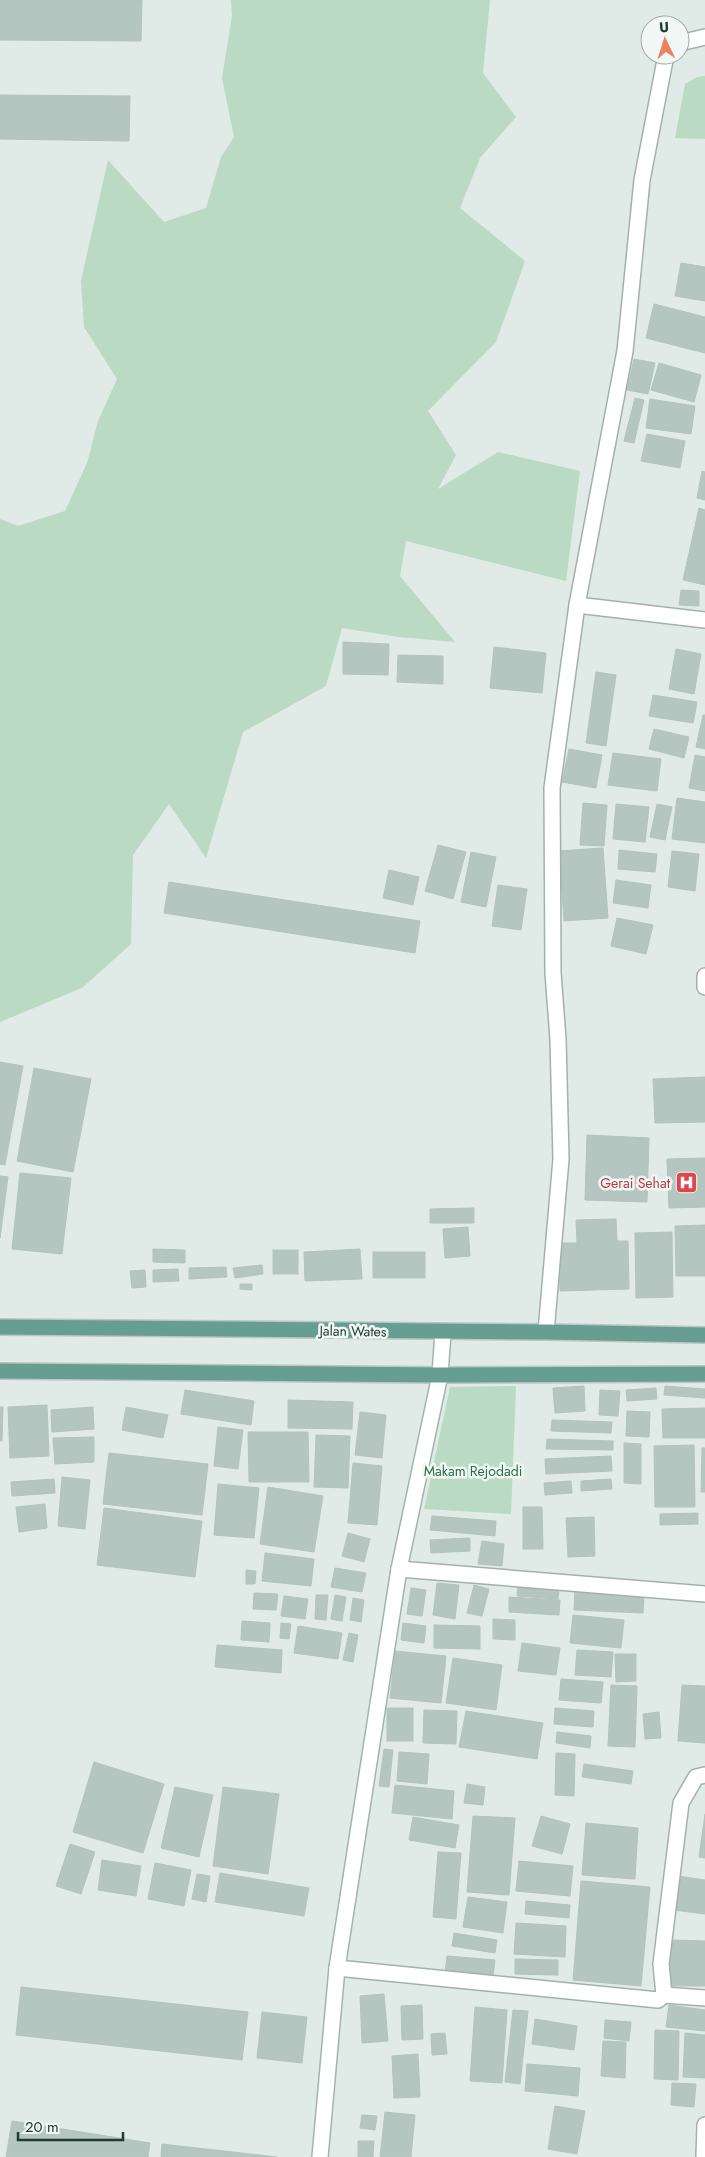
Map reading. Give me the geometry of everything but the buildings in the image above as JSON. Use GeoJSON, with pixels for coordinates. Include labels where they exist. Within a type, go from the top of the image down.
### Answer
{"type":"FeatureCollection","features":[{"type":"Feature","properties":{"kind":"main road","name":"Jalan Wates"},"geometry":{"type":"LineString","coordinates":[[0,1327],[705,1335]]}},
{"type":"Feature","properties":{"kind":"main road"},"geometry":{"type":"LineString","coordinates":[[0,1371],[440,1375],[705,1374]]}},
{"type":"Feature","properties":{"kind":"street"},"geometry":{"type":"LineString","coordinates":[[690,41],[705,37]]}},
{"type":"Feature","properties":{"kind":"street"},"geometry":{"type":"LineString","coordinates":[[546,1332],[561,1159],[558,1039],[553,973],[552,788],[577,605],[625,351],[642,180],[664,65]]}},
{"type":"Feature","properties":{"kind":"street"},"geometry":{"type":"LineString","coordinates":[[577,605],[705,620]]}},
{"type":"Feature","properties":{"kind":"street"},"geometry":{"type":"LineString","coordinates":[[705,976],[705,987]]}},
{"type":"Feature","properties":{"kind":"street"},"geometry":{"type":"LineString","coordinates":[[320,2157],[337,1968],[399,1569],[440,1375],[442,1332]]}},
{"type":"Feature","properties":{"kind":"street"},"geometry":{"type":"LineString","coordinates":[[399,1569],[705,1594]]}},
{"type":"Feature","properties":{"kind":"street"},"geometry":{"type":"LineString","coordinates":[[664,1995],[661,1964],[681,1803],[696,1777],[705,1775]]}},
{"type":"Feature","properties":{"kind":"street"},"geometry":{"type":"LineString","coordinates":[[337,1968],[658,2000],[664,1995],[705,1998]]}},
{"type":"Feature","properties":{"kind":"street"},"geometry":{"type":"LineString","coordinates":[[704,2157],[705,2126]]}},
{"type":"Feature","properties":{"kind":"green space"},"geometry":{"type":"Polygon","coordinates":[[[231,0],[490,0],[483,73],[516,117],[480,158],[460,208],[525,261],[496,342],[428,411],[456,455],[438,489],[498,452],[580,471],[566,581],[406,541],[400,576],[455,642],[399,637],[342,628],[326,686],[243,732],[206,858],[169,804],[133,855],[131,944],[82,988],[0,1022],[0,519],[18,526],[65,511],[87,463],[98,421],[117,379],[84,327],[81,281],[108,160],[164,222],[206,208],[221,157],[234,137],[222,78],[232,16],[231,0]]]}},
{"type":"Feature","properties":{"kind":"green space"},"geometry":{"type":"Polygon","coordinates":[[[705,76],[705,139],[675,138],[685,84],[697,77],[705,76]]]}},
{"type":"Feature","properties":{"kind":"green space","name":"Makam Rejodadi"},"geometry":{"type":"Polygon","coordinates":[[[516,1386],[511,1514],[424,1509],[450,1387],[516,1386]]]}},
{"type":"Feature","properties":{"kind":"place","name":"Gerai Sehat"},"geometry":{"type":"Point","coordinates":[686,1183]}}]}
